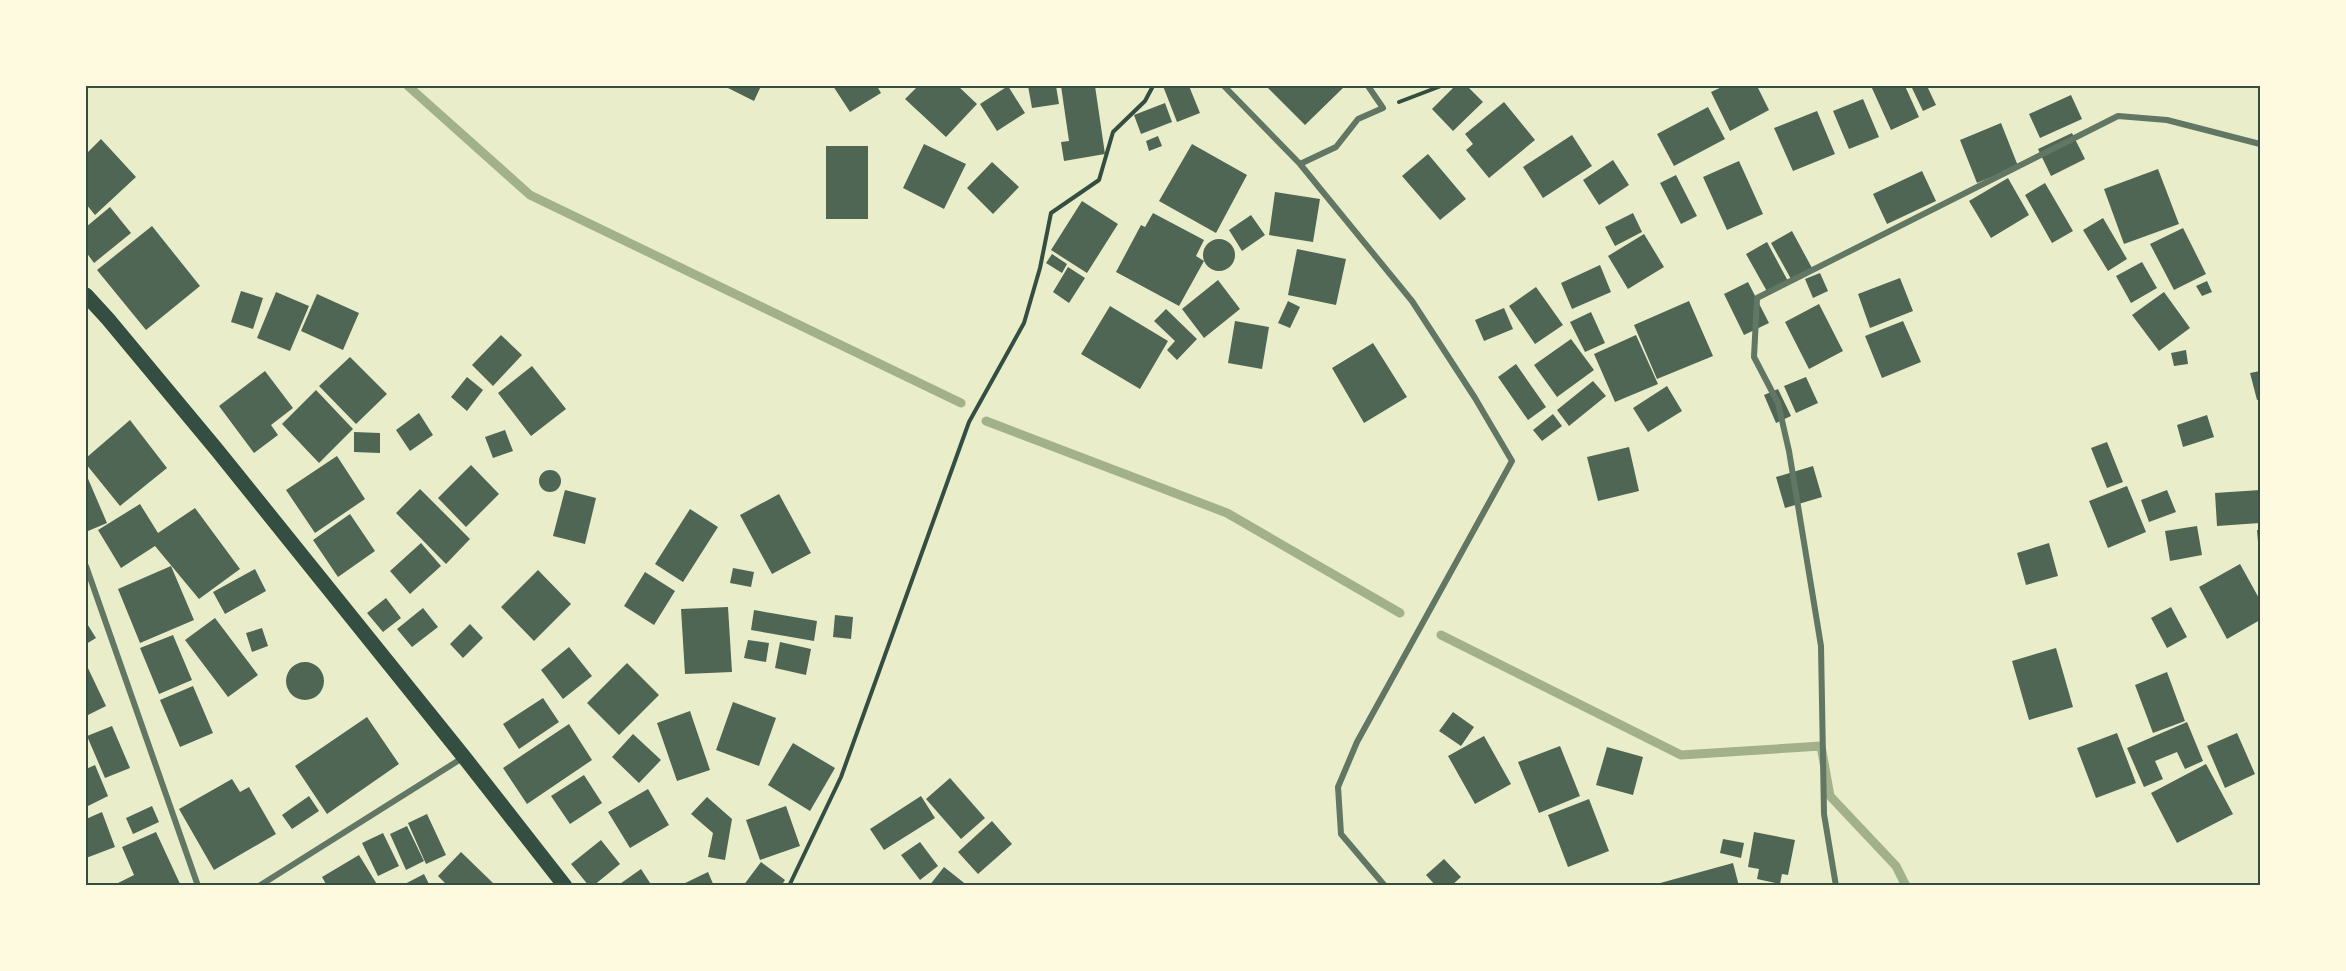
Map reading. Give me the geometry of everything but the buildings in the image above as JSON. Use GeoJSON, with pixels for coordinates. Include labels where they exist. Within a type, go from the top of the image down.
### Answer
{"type":"FeatureCollection","features":[{"type":"Feature","properties":{"kind":"main road"},"geometry":{"type":"LineString","coordinates":[[86,295],[217,450],[465,757],[565,885]]}},
{"type":"Feature","properties":{"kind":"street"},"geometry":{"type":"LineString","coordinates":[[1224,86],[1300,164],[1412,301],[1475,398],[1512,461],[1357,742],[1338,787],[1341,834],[1385,885]]}},
{"type":"Feature","properties":{"kind":"street"},"geometry":{"type":"LineString","coordinates":[[1300,164],[1336,147],[1358,119],[1383,108],[1368,86]]}},
{"type":"Feature","properties":{"kind":"street"},"geometry":{"type":"LineString","coordinates":[[1836,885],[1824,814],[1821,646],[1789,451],[1778,403],[1754,357],[1758,298],[2118,116],[2167,120],[2260,144]]}},
{"type":"Feature","properties":{"kind":"street"},"geometry":{"type":"LineString","coordinates":[[86,567],[198,885]]}},
{"type":"Feature","properties":{"kind":"street"},"geometry":{"type":"LineString","coordinates":[[259,885],[465,757]]}},
{"type":"Feature","properties":{"kind":"path"},"geometry":{"type":"LineString","coordinates":[[789,885],[841,777],[969,422],[1024,323],[1040,268],[1051,213],[1099,180],[1113,132],[1145,100],[1153,86]]}},
{"type":"Feature","properties":{"kind":"path"},"geometry":{"type":"LineString","coordinates":[[1383,108],[1441,86]]}},
{"type":"Feature","properties":{"kind":"waterway"},"geometry":{"type":"LineString","coordinates":[[408,86],[530,195],[961,403]]}},
{"type":"Feature","properties":{"kind":"waterway"},"geometry":{"type":"LineString","coordinates":[[986,421],[1227,513],[1400,613]]}},
{"type":"Feature","properties":{"kind":"waterway"},"geometry":{"type":"LineString","coordinates":[[1441,635],[1681,755],[1821,746],[1830,796],[1896,866],[1906,886]]}}]}
